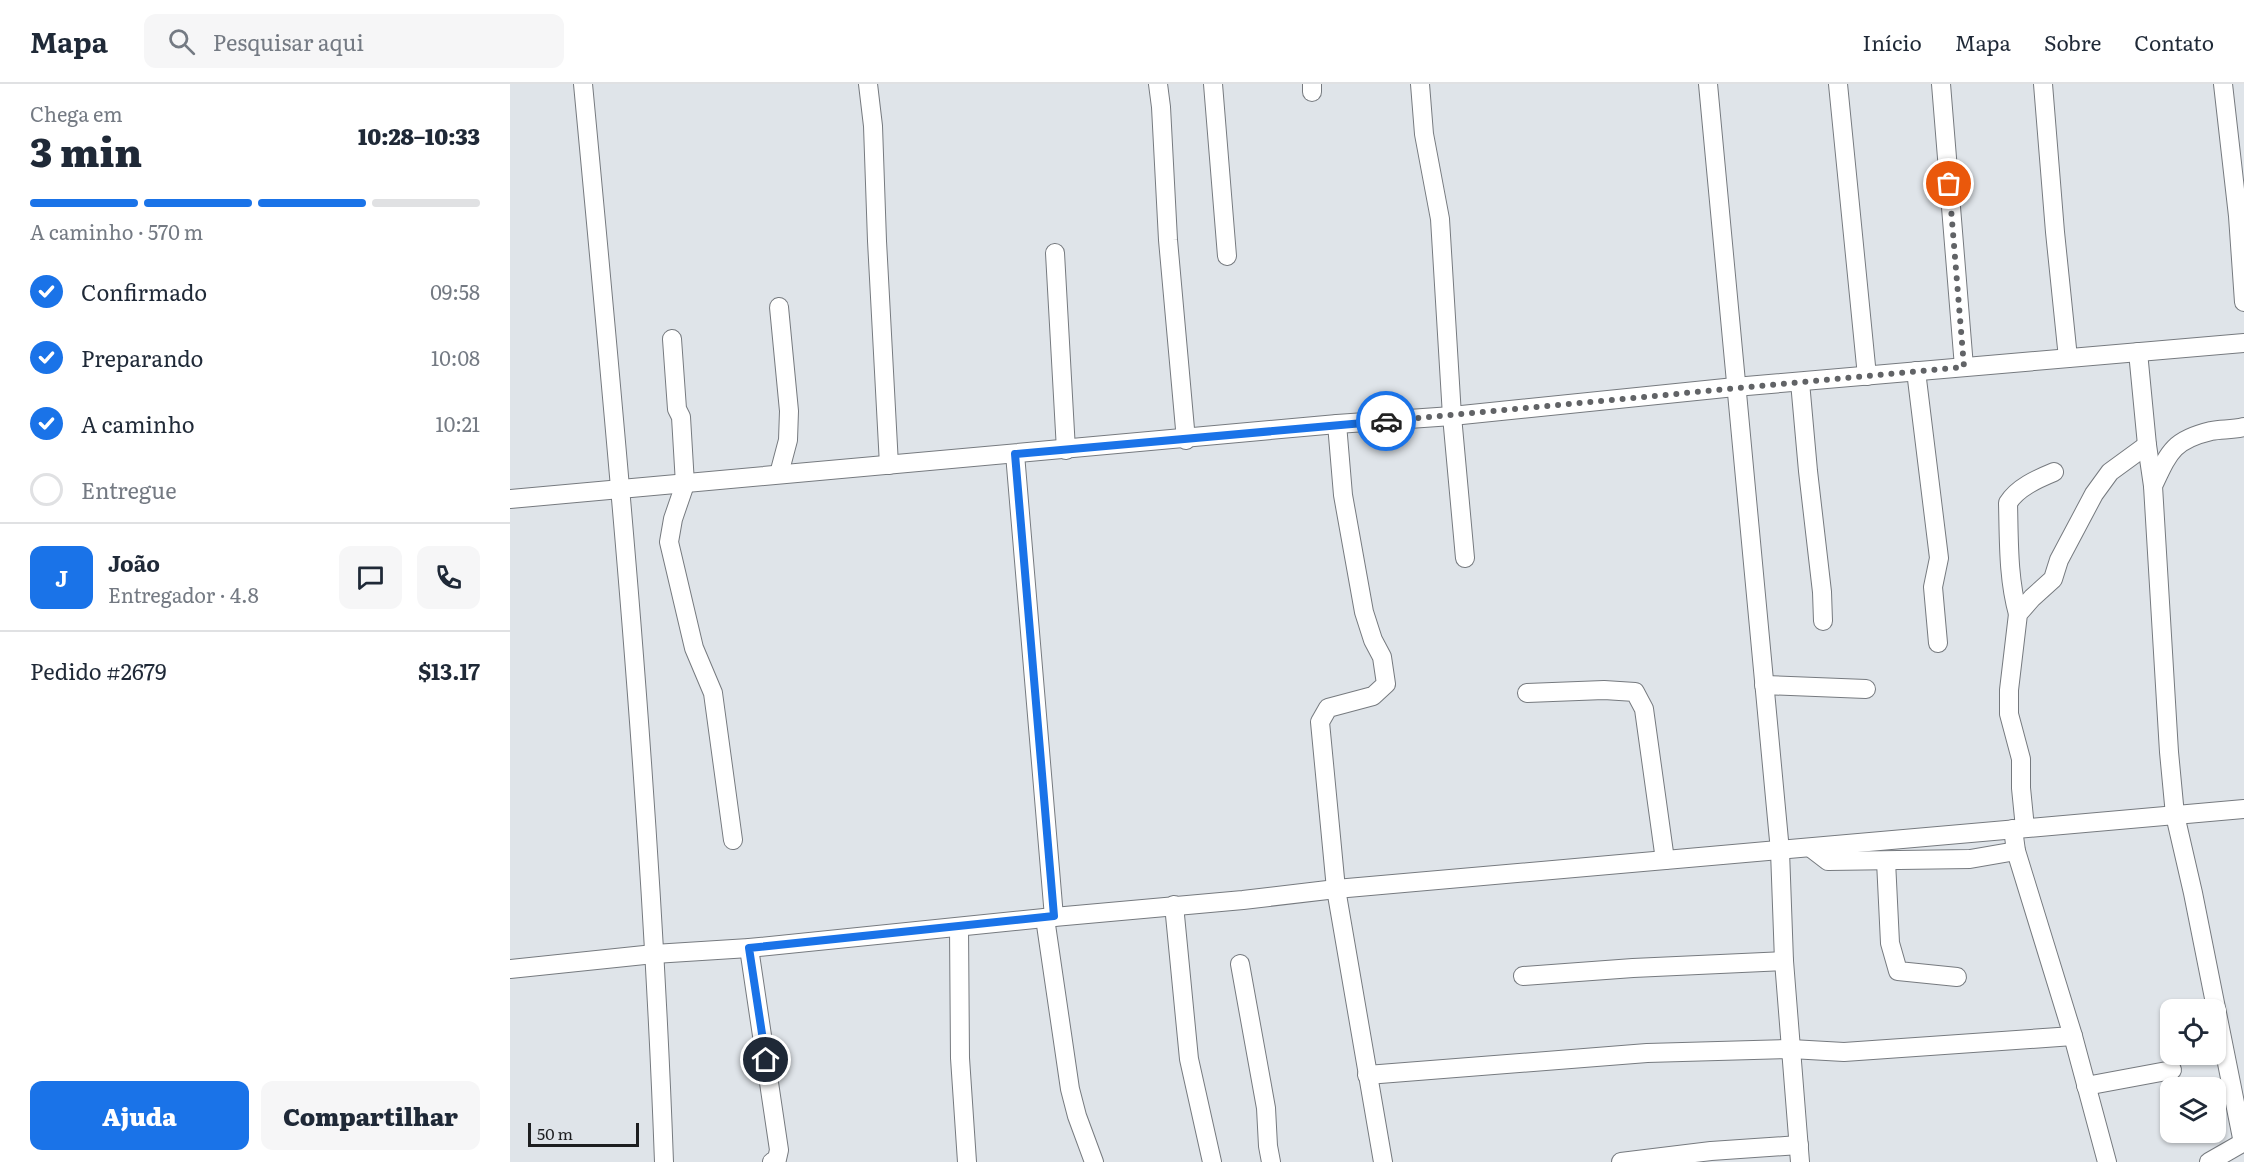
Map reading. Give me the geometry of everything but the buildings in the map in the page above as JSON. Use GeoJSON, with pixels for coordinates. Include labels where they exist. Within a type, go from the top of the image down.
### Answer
{"type":"FeatureCollection","features":[{"type":"Feature","properties":{"kind":"street"},"geometry":{"type":"LineString","coordinates":[[583,84],[622,490],[658,997],[664,1162]]}},
{"type":"Feature","properties":{"kind":"street"},"geometry":{"type":"LineString","coordinates":[[868,84],[873,126],[889,465]]}},
{"type":"Feature","properties":{"kind":"street"},"geometry":{"type":"LineString","coordinates":[[1158,84],[1172,295],[1186,440]]}},
{"type":"Feature","properties":{"kind":"street"},"geometry":{"type":"LineString","coordinates":[[1213,84],[1227,256]]}},
{"type":"Feature","properties":{"kind":"street"},"geometry":{"type":"LineString","coordinates":[[1420,84],[1424,134],[1440,219],[1452,416],[1465,558]]}},
{"type":"Feature","properties":{"kind":"street"},"geometry":{"type":"LineString","coordinates":[[1621,1162],[1712,1151],[1799,1154],[1784,962],[1780,851],[1707,84]]}},
{"type":"Feature","properties":{"kind":"street"},"geometry":{"type":"LineString","coordinates":[[1838,84],[1868,376]]}},
{"type":"Feature","properties":{"kind":"street"},"geometry":{"type":"LineString","coordinates":[[1941,84],[1964,367]]}},
{"type":"Feature","properties":{"kind":"street"},"geometry":{"type":"LineString","coordinates":[[2043,84],[2068,358]]}},
{"type":"Feature","properties":{"kind":"street"},"geometry":{"type":"LineString","coordinates":[[2223,84],[2238,216],[2244,302]]}},
{"type":"Feature","properties":{"kind":"street"},"geometry":{"type":"LineString","coordinates":[[1055,253],[1066,450]]}},
{"type":"Feature","properties":{"kind":"street"},"geometry":{"type":"LineString","coordinates":[[779,307],[789,411],[788,440],[779,474]]}},
{"type":"Feature","properties":{"kind":"street"},"geometry":{"type":"LineString","coordinates":[[672,339],[677,409],[681,417],[685,484],[673,519],[669,542],[694,648],[713,693],[733,840]]}},
{"type":"Feature","properties":{"kind":"street"},"geometry":{"type":"LineString","coordinates":[[510,499],[1186,440],[1735,387],[2244,343]]}},
{"type":"Feature","properties":{"kind":"street"},"geometry":{"type":"LineString","coordinates":[[2138,352],[2153,486],[2175,815],[2243,1142],[2209,1162]]}},
{"type":"Feature","properties":{"kind":"street"},"geometry":{"type":"LineString","coordinates":[[1916,372],[1939,558],[1933,587],[1938,643]]}},
{"type":"Feature","properties":{"kind":"street"},"geometry":{"type":"LineString","coordinates":[[1800,382],[1823,621]]}},
{"type":"Feature","properties":{"kind":"street"},"geometry":{"type":"LineString","coordinates":[[1337,424],[1343,495],[1364,612],[1373,640],[1382,657],[1386,684],[1373,696],[1328,708],[1320,722],[1336,889],[1383,1162]]}},
{"type":"Feature","properties":{"kind":"street"},"geometry":{"type":"LineString","coordinates":[[2153,486],[2165,459],[2180,441],[2212,431],[2244,427]]}},
{"type":"Feature","properties":{"kind":"street"},"geometry":{"type":"LineString","coordinates":[[2018,614],[2053,579],[2059,560],[2078,524],[2094,494],[2110,472],[2147,445]]}},
{"type":"Feature","properties":{"kind":"street"},"geometry":{"type":"LineString","coordinates":[[1015,454],[1049,917],[1070,1089],[1094,1162]]}},
{"type":"Feature","properties":{"kind":"street"},"geometry":{"type":"LineString","coordinates":[[2054,472],[2013,495],[2008,503],[2009,564],[2012,592],[2018,614],[2009,690],[2009,714],[2021,759],[2016,851],[2073,1036],[2107,1162]]}},
{"type":"Feature","properties":{"kind":"street"},"geometry":{"type":"LineString","coordinates":[[1764,686],[1866,689]]}},
{"type":"Feature","properties":{"kind":"street"},"geometry":{"type":"LineString","coordinates":[[1527,693],[1604,690],[1635,692],[1644,710],[1665,860]]}},
{"type":"Feature","properties":{"kind":"street"},"geometry":{"type":"LineString","coordinates":[[510,969],[654,954],[749,948],[1336,889],[2244,809]]}},
{"type":"Feature","properties":{"kind":"street"},"geometry":{"type":"LineString","coordinates":[[1811,848],[1828,861],[1970,859],[2016,851]]}},
{"type":"Feature","properties":{"kind":"street"},"geometry":{"type":"LineString","coordinates":[[1886,861],[1890,943],[1898,971],[1957,977]]}},
{"type":"Feature","properties":{"kind":"street"},"geometry":{"type":"LineString","coordinates":[[1174,905],[1189,1059],[1212,1162]]}},
{"type":"Feature","properties":{"kind":"street"},"geometry":{"type":"LineString","coordinates":[[958,927],[960,1058],[968,1162]]}},
{"type":"Feature","properties":{"kind":"street"},"geometry":{"type":"LineString","coordinates":[[749,948],[779,1150],[777,1159],[772,1162]]}},
{"type":"Feature","properties":{"kind":"street"},"geometry":{"type":"LineString","coordinates":[[1523,976],[1633,968],[1784,962]]}},
{"type":"Feature","properties":{"kind":"street"},"geometry":{"type":"LineString","coordinates":[[1240,964],[1266,1108],[1268,1146],[1272,1162]]}},
{"type":"Feature","properties":{"kind":"street"},"geometry":{"type":"LineString","coordinates":[[1367,1075],[1647,1053],[1791,1049],[1844,1052],[2073,1036]]}},
{"type":"Feature","properties":{"kind":"street"},"geometry":{"type":"LineString","coordinates":[[2086,1086],[2172,1070]]}},
{"type":"Feature","properties":{"kind":"way so far"},"geometry":{"type":"LineString","coordinates":[[1386,421],[1964,367],[1949,184]]}},
{"type":"Feature","properties":{"kind":"route"},"geometry":{"type":"LineString","coordinates":[[766,1060],[749,948],[1054,916],[1015,454],[1386,421]]}}]}
